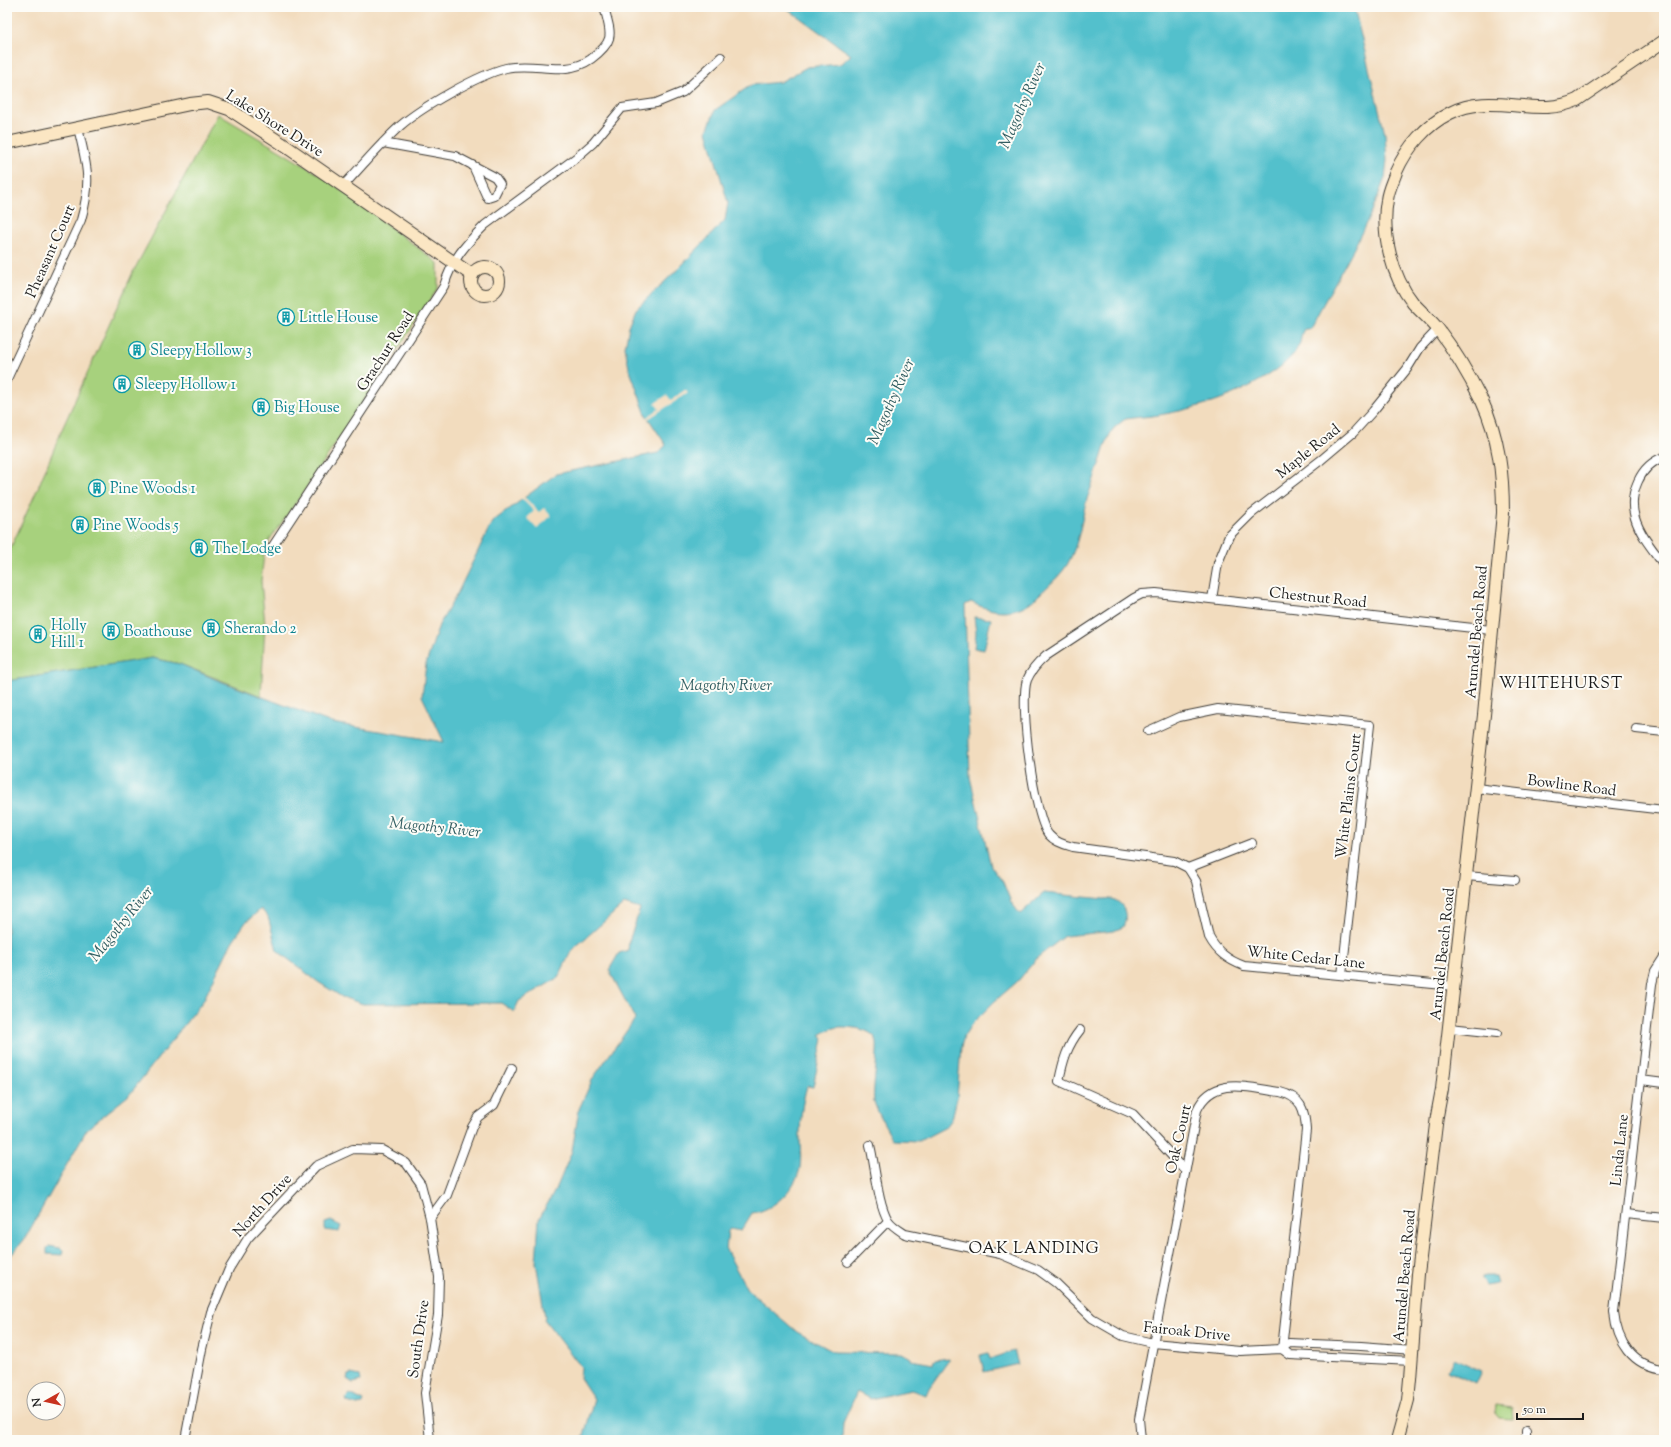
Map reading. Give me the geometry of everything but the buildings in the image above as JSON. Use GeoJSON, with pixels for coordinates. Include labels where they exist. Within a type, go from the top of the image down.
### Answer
{"type":"FeatureCollection","features":[{"type":"Feature","properties":{"kind":"street"},"geometry":{"type":"LineString","coordinates":[[343,186],[400,126],[425,107],[492,72],[522,65],[565,70],[589,60],[609,42],[611,34],[604,7]]}},
{"type":"Feature","properties":{"kind":"street","name":"Arundel Beach Road"},"geometry":{"type":"LineString","coordinates":[[1397,1440],[1408,1400],[1418,1274],[1450,1028],[1489,668],[1503,488],[1497,438],[1481,399],[1438,329],[1413,303],[1404,289],[1394,266],[1385,227],[1387,199],[1391,184],[1398,168],[1419,135],[1434,122],[1466,106],[1484,103],[1553,107],[1566,105],[1576,100],[1664,41]]}},
{"type":"Feature","properties":{"kind":"street"},"geometry":{"type":"LineString","coordinates":[[452,262],[485,225],[593,143],[622,108],[656,103],[683,92],[721,57]]}},
{"type":"Feature","properties":{"kind":"street","name":"Lake Shore Drive"},"geometry":{"type":"LineString","coordinates":[[7,143],[190,104],[208,102],[215,103],[245,119],[472,275]]}},
{"type":"Feature","properties":{"kind":"street","name":"Pheasant Court"},"geometry":{"type":"LineString","coordinates":[[7,379],[81,220],[88,198],[88,175],[78,128]]}},
{"type":"Feature","properties":{"kind":"street"},"geometry":{"type":"LineString","coordinates":[[383,143],[455,156],[473,166]]}},
{"type":"Feature","properties":{"kind":"street","name":"Grachur Road"},"geometry":{"type":"LineString","coordinates":[[269,552],[444,286],[452,262]]}},
{"type":"Feature","properties":{"kind":"street","name":"Maple Road"},"geometry":{"type":"LineString","coordinates":[[1212,599],[1218,563],[1230,536],[1251,514],[1321,460],[1353,433],[1378,406],[1407,369],[1420,348],[1438,329]]}},
{"type":"Feature","properties":{"kind":"street"},"geometry":{"type":"LineString","coordinates":[[1664,457],[1642,472],[1637,483],[1633,509],[1640,529],[1664,566]]}},
{"type":"Feature","properties":{"kind":"street","name":"Chestnut Road"},"geometry":{"type":"LineString","coordinates":[[1188,868],[1174,861],[1073,847],[1065,845],[1050,836],[1040,816],[1026,736],[1027,681],[1036,665],[1046,656],[1121,606],[1142,594],[1156,593],[1491,630]]}},
{"type":"Feature","properties":{"kind":"street","name":"White Plains Court"},"geometry":{"type":"LineString","coordinates":[[1148,731],[1179,717],[1218,709],[1370,725],[1342,975]]}},
{"type":"Feature","properties":{"kind":"street"},"geometry":{"type":"LineString","coordinates":[[1636,729],[1664,732]]}},
{"type":"Feature","properties":{"kind":"street","name":"Bowline Road"},"geometry":{"type":"LineString","coordinates":[[1476,788],[1664,810]]}},
{"type":"Feature","properties":{"kind":"street"},"geometry":{"type":"LineString","coordinates":[[1188,868],[1252,843]]}},
{"type":"Feature","properties":{"kind":"street","name":"White Cedar Lane"},"geometry":{"type":"LineString","coordinates":[[1188,868],[1196,881],[1209,937],[1213,945],[1226,958],[1244,966],[1454,986]]}},
{"type":"Feature","properties":{"kind":"street"},"geometry":{"type":"LineString","coordinates":[[1466,876],[1514,880]]}},
{"type":"Feature","properties":{"kind":"street","name":"Linda Lane"},"geometry":{"type":"LineString","coordinates":[[1664,957],[1655,971],[1652,984],[1614,1312],[1618,1336],[1635,1359],[1664,1369]]}},
{"type":"Feature","properties":{"kind":"street"},"geometry":{"type":"LineString","coordinates":[[1450,1028],[1497,1033]]}},
{"type":"Feature","properties":{"kind":"street"},"geometry":{"type":"LineString","coordinates":[[1080,1030],[1068,1046],[1064,1056],[1059,1081],[1132,1114],[1185,1170]]}},
{"type":"Feature","properties":{"kind":"street"},"geometry":{"type":"LineString","coordinates":[[430,1218],[447,1195],[472,1127],[478,1117],[494,1105],[512,1068]]}},
{"type":"Feature","properties":{"kind":"street"},"geometry":{"type":"LineString","coordinates":[[1641,1080],[1664,1082]]}},
{"type":"Feature","properties":{"kind":"street","name":"Oak Court"},"geometry":{"type":"LineString","coordinates":[[1141,1440],[1139,1419],[1197,1110],[1201,1101],[1213,1090],[1229,1086],[1280,1092],[1296,1098],[1304,1113],[1306,1130],[1282,1349]]}},
{"type":"Feature","properties":{"kind":"street"},"geometry":{"type":"LineString","coordinates":[[848,1262],[888,1221],[884,1210],[870,1145]]}},
{"type":"Feature","properties":{"kind":"street","name":"North Drive"},"geometry":{"type":"LineString","coordinates":[[185,1440],[202,1349],[211,1312],[223,1281],[248,1238],[316,1166],[353,1149],[382,1150],[406,1163],[421,1184],[430,1218]]}},
{"type":"Feature","properties":{"kind":"street"},"geometry":{"type":"LineString","coordinates":[[1626,1214],[1664,1218]]}},
{"type":"Feature","properties":{"kind":"street","name":"South Drive"},"geometry":{"type":"LineString","coordinates":[[430,1218],[439,1278],[438,1315],[425,1393],[430,1440]]}},
{"type":"Feature","properties":{"kind":"street","name":"Fairoak Drive"},"geometry":{"type":"LineString","coordinates":[[888,1221],[905,1234],[1000,1254],[1038,1270],[1056,1283],[1081,1309],[1106,1328],[1123,1336],[1153,1343],[1240,1351],[1282,1349],[1289,1343],[1361,1346],[1412,1356]]}},
{"type":"Feature","properties":{"kind":"street","name":"Fairoak Drive"},"geometry":{"type":"LineString","coordinates":[[1282,1349],[1290,1355],[1412,1356]]}},
{"type":"Feature","properties":{"kind":"street"},"geometry":{"type":"LineString","coordinates":[[1526,1431],[1526,1440]]}},
{"type":"Feature","properties":{"kind":"green space"},"geometry":{"type":"Polygon","coordinates":[[[218,114],[327,179],[438,263],[438,288],[303,493],[270,539],[264,554],[261,581],[265,625],[261,696],[180,664],[153,658],[7,681],[7,556],[133,272],[218,114]]]}},
{"type":"Feature","properties":{"kind":"green space"},"geometry":{"type":"Polygon","coordinates":[[[1495,1405],[1512,1407],[1513,1419],[1499,1418],[1494,1412],[1495,1405]]]}},
{"type":"Feature","properties":{"kind":"water","name":"Magothy River"},"geometry":{"type":"Polygon","coordinates":[[[785,7],[1354,7],[1385,134],[1387,160],[1385,178],[1373,209],[1354,248],[1310,328],[1305,328],[1303,330],[1299,345],[1295,352],[1276,370],[1236,393],[1181,411],[1155,416],[1126,419],[1114,428],[1108,440],[1087,499],[1074,549],[1067,565],[1061,573],[1032,601],[1016,609],[999,611],[971,602],[965,605],[970,777],[991,866],[1003,882],[1011,902],[1020,914],[1044,893],[1110,899],[1119,903],[1125,911],[1125,922],[1123,927],[1114,931],[1065,936],[1038,957],[1018,981],[971,1025],[964,1036],[961,1047],[957,1098],[952,1119],[946,1127],[919,1141],[893,1140],[877,1110],[874,1101],[877,1050],[876,1039],[864,1030],[845,1027],[833,1028],[820,1035],[823,1039],[813,1087],[807,1086],[803,1105],[800,1131],[800,1164],[796,1179],[781,1199],[767,1208],[752,1213],[741,1231],[730,1229],[728,1231],[726,1250],[747,1289],[797,1332],[834,1352],[902,1353],[911,1358],[911,1360],[933,1364],[934,1360],[949,1358],[949,1360],[929,1388],[926,1395],[911,1390],[870,1399],[857,1392],[843,1423],[842,1440],[583,1440],[594,1399],[580,1378],[581,1367],[544,1319],[545,1317],[536,1262],[539,1219],[557,1187],[572,1151],[579,1109],[593,1078],[635,1019],[609,970],[619,953],[628,950],[629,941],[640,909],[624,904],[572,950],[558,978],[519,1001],[514,1012],[501,1003],[363,1004],[342,997],[318,982],[277,950],[268,917],[261,909],[246,922],[232,942],[203,1001],[129,1095],[87,1129],[24,1240],[7,1260],[7,681],[152,658],[180,664],[217,680],[332,723],[444,742],[422,696],[426,664],[439,625],[457,594],[492,522],[556,474],[658,453],[666,445],[646,415],[629,368],[625,347],[629,326],[636,309],[681,266],[725,220],[728,203],[707,131],[715,110],[751,85],[780,82],[807,67],[840,64],[851,55],[785,7]]]}},
{"type":"Feature","properties":{"kind":"water"},"geometry":{"type":"Polygon","coordinates":[[[974,617],[991,619],[984,650],[974,648],[976,633],[974,617]]]}},
{"type":"Feature","properties":{"kind":"water"},"geometry":{"type":"Polygon","coordinates":[[[331,1221],[341,1226],[339,1232],[325,1230],[325,1223],[331,1221]]]}},
{"type":"Feature","properties":{"kind":"water"},"geometry":{"type":"Polygon","coordinates":[[[49,1246],[63,1250],[62,1255],[47,1254],[47,1248],[49,1246]]]}},
{"type":"Feature","properties":{"kind":"water"},"geometry":{"type":"Polygon","coordinates":[[[1496,1276],[1498,1283],[1486,1285],[1481,1279],[1481,1277],[1496,1276]]]}},
{"type":"Feature","properties":{"kind":"water"},"geometry":{"type":"Polygon","coordinates":[[[1014,1351],[1018,1364],[984,1372],[980,1355],[988,1353],[990,1359],[1014,1351]]]}},
{"type":"Feature","properties":{"kind":"water"},"geometry":{"type":"Polygon","coordinates":[[[1453,1358],[1482,1371],[1476,1384],[1448,1370],[1453,1358]]]}},
{"type":"Feature","properties":{"kind":"water"},"geometry":{"type":"Polygon","coordinates":[[[351,1374],[360,1376],[361,1381],[353,1383],[347,1379],[348,1375],[351,1374]]]}},
{"type":"Feature","properties":{"kind":"water"},"geometry":{"type":"Polygon","coordinates":[[[350,1394],[364,1401],[363,1404],[357,1405],[347,1402],[346,1398],[350,1394]]]}},
{"type":"Feature","properties":{"kind":"pier"},"geometry":{"type":"Polygon","coordinates":[[[685,390],[688,393],[648,419],[647,417],[659,409],[655,403],[667,395],[671,400],[685,390]]]}},
{"type":"Feature","properties":{"kind":"pier"},"geometry":{"type":"Polygon","coordinates":[[[523,496],[539,512],[544,508],[551,516],[537,529],[527,518],[534,511],[521,498],[523,496]]]}},
{"type":"Feature","properties":{"kind":"place","name":"Little House"},"geometry":{"type":"Point","coordinates":[286,317]}},
{"type":"Feature","properties":{"kind":"place","name":"Sleepy Hollow 3"},"geometry":{"type":"Point","coordinates":[137,350]}},
{"type":"Feature","properties":{"kind":"place","name":"Sleepy Hollow 1"},"geometry":{"type":"Point","coordinates":[122,384]}},
{"type":"Feature","properties":{"kind":"place","name":"Big House"},"geometry":{"type":"Point","coordinates":[261,407]}},
{"type":"Feature","properties":{"kind":"place","name":"Pine Woods 1"},"geometry":{"type":"Point","coordinates":[97,488]}},
{"type":"Feature","properties":{"kind":"place","name":"Pine Woods 5"},"geometry":{"type":"Point","coordinates":[80,525]}},
{"type":"Feature","properties":{"kind":"place","name":"The Lodge"},"geometry":{"type":"Point","coordinates":[199,548]}},
{"type":"Feature","properties":{"kind":"place","name":"Sherando 2"},"geometry":{"type":"Point","coordinates":[211,628]}},
{"type":"Feature","properties":{"kind":"place","name":"Boathouse"},"geometry":{"type":"Point","coordinates":[111,631]}},
{"type":"Feature","properties":{"kind":"place","name":"Holly Hill 1"},"geometry":{"type":"Point","coordinates":[38,634]}},
{"type":"Feature","properties":{"kind":"district","name":"WHITEHURST"},"geometry":{"type":"Point","coordinates":[1561,682]}},
{"type":"Feature","properties":{"kind":"district","name":"OAK LANDING"},"geometry":{"type":"Point","coordinates":[1034,1247]}}]}
